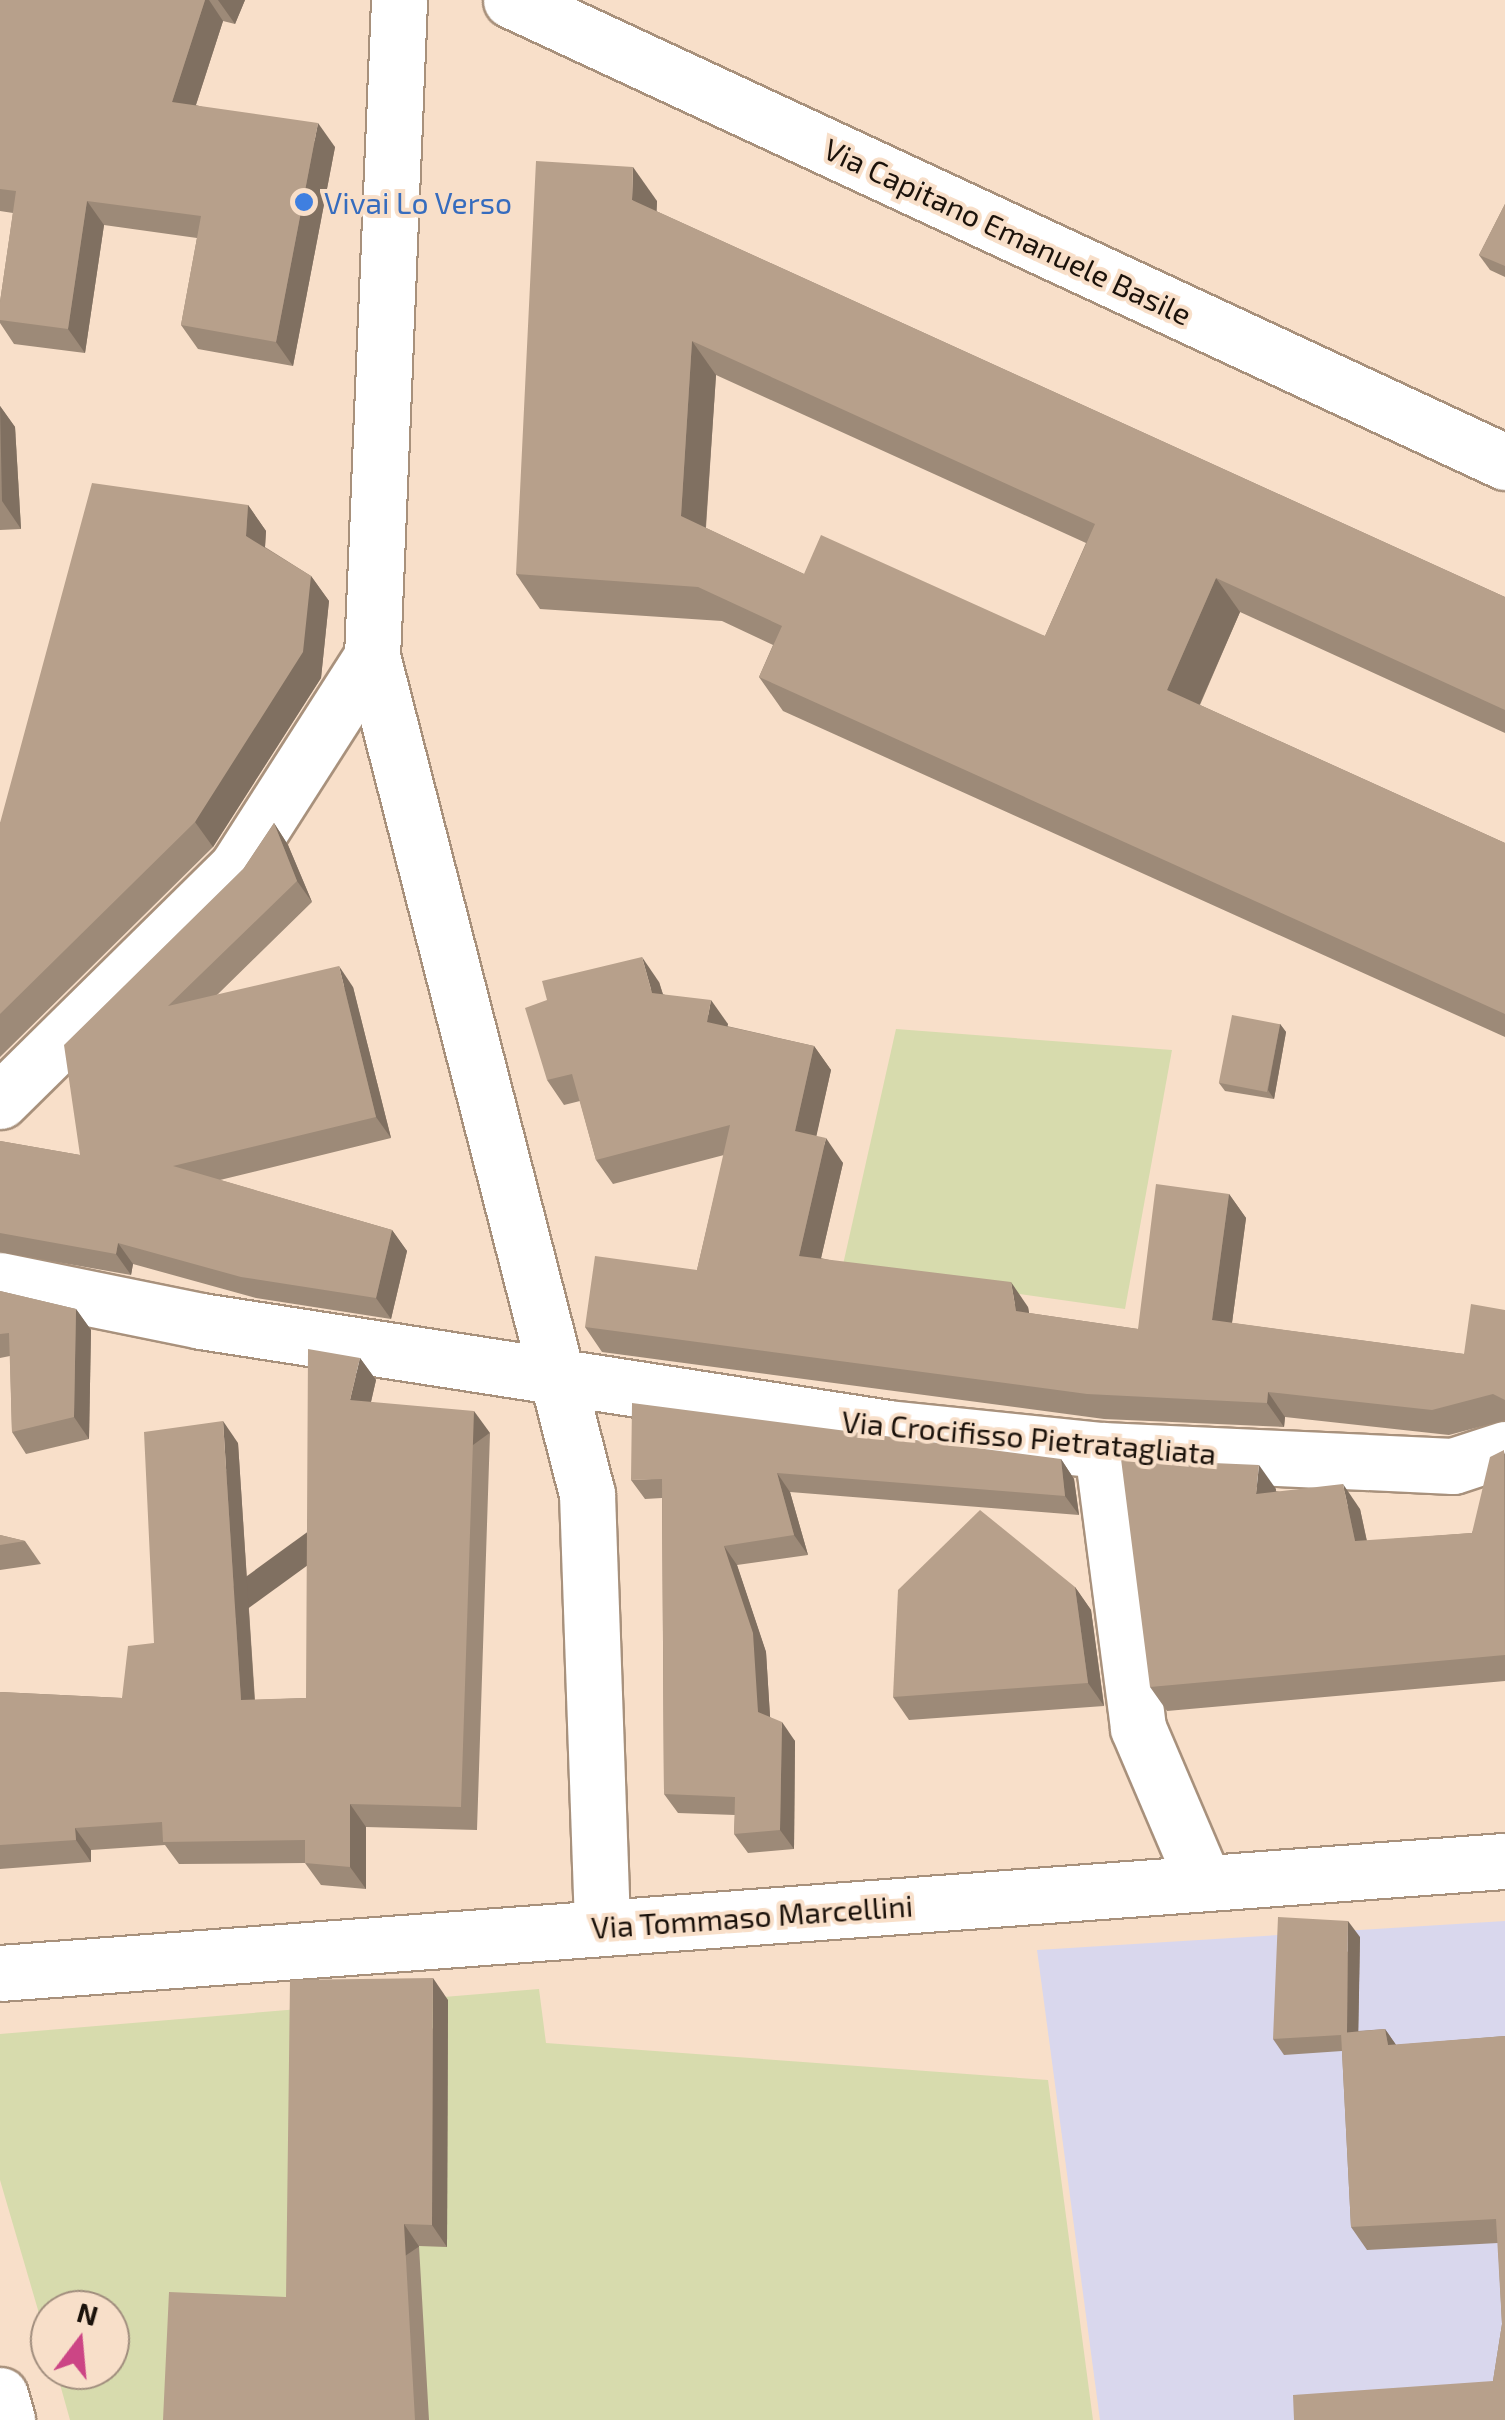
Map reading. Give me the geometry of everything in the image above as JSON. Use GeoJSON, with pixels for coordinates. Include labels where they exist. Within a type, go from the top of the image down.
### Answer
{"type":"FeatureCollection","features":[{"type":"Feature","properties":{"kind":"street"},"geometry":{"type":"LineString","coordinates":[[399,0],[372,656],[552,1377],[587,1494],[602,1926]]}},
{"type":"Feature","properties":{"kind":"street","name":"Via Capitano Emanuele Basile"},"geometry":{"type":"LineString","coordinates":[[511,0],[1505,462]]}},
{"type":"Feature","properties":{"kind":"street"},"geometry":{"type":"LineString","coordinates":[[0,1101],[237,866],[372,656]]}},
{"type":"Feature","properties":{"kind":"street","name":"Via Crocifisso Pietratagliata"},"geometry":{"type":"LineString","coordinates":[[0,1280],[552,1377],[1102,1450],[1454,1466],[1505,1448]]}},
{"type":"Feature","properties":{"kind":"street"},"geometry":{"type":"LineString","coordinates":[[1102,1450],[1138,1728],[1204,1883]]}},
{"type":"Feature","properties":{"kind":"street","name":"Via Tommaso Marcellini"},"geometry":{"type":"LineString","coordinates":[[0,1973],[1505,1860]]}},
{"type":"Feature","properties":{"kind":"street"},"geometry":{"type":"LineString","coordinates":[[0,2394],[7,2420]]}},
{"type":"Feature","properties":{"kind":"shaded area"},"geometry":{"type":"Polygon","coordinates":[[[1505,1921],[1505,2420],[1100,2420],[1037,1950],[1505,1921]]]}},
{"type":"Feature","properties":{"kind":"green space"},"geometry":{"type":"Polygon","coordinates":[[[896,1029],[1172,1050],[1125,1309],[842,1269],[896,1029]]]}},
{"type":"Feature","properties":{"kind":"green space"},"geometry":{"type":"Polygon","coordinates":[[[539,1989],[546,2043],[1048,2080],[1093,2420],[70,2420],[62,2390],[130,2390],[130,2290],[32,2290],[0,2180],[0,2034],[539,1989]]]}},
{"type":"Feature","properties":{"kind":"building"},"geometry":{"type":"Polygon","coordinates":[[[0,0],[205,0],[172,102],[318,123],[276,342],[181,325],[201,216],[87,201],[68,329],[0,320],[16,191],[0,189],[0,0]]]}},
{"type":"Feature","properties":{"kind":"building"},"geometry":{"type":"Polygon","coordinates":[[[536,161],[633,167],[632,200],[1505,597],[1505,710],[1216,578],[1167,690],[1505,843],[1505,1014],[759,677],[782,626],[698,587],[516,574],[536,161]],[[692,341],[681,516],[804,574],[821,535],[1045,636],[1095,524],[692,341]]]}},
{"type":"Feature","properties":{"kind":"building"},"geometry":{"type":"Polygon","coordinates":[[[1505,204],[1505,266],[1479,255],[1505,204]]]}},
{"type":"Feature","properties":{"kind":"building"},"geometry":{"type":"Polygon","coordinates":[[[92,483],[248,505],[246,536],[311,576],[303,652],[195,822],[0,1014],[0,823],[92,483]]]}},
{"type":"Feature","properties":{"kind":"building"},"geometry":{"type":"Polygon","coordinates":[[[274,823],[297,881],[168,1006],[339,966],[376,1117],[173,1166],[392,1230],[376,1298],[241,1277],[118,1243],[116,1254],[0,1233],[0,1141],[80,1155],[64,1045],[244,868],[274,823]]]}},
{"type":"Feature","properties":{"kind":"building"},"geometry":{"type":"Polygon","coordinates":[[[642,957],[652,993],[711,1000],[707,1022],[814,1046],[795,1131],[826,1138],[799,1256],[1011,1282],[1016,1311],[1138,1329],[1156,1184],[1229,1194],[1212,1320],[1464,1354],[1471,1304],[1505,1310],[1505,1400],[1493,1394],[1432,1410],[1268,1392],[1267,1403],[1087,1394],[585,1327],[595,1256],[697,1270],[730,1125],[596,1160],[572,1074],[547,1080],[525,1008],[547,1000],[542,981],[642,957]]]}},
{"type":"Feature","properties":{"kind":"building"},"geometry":{"type":"Polygon","coordinates":[[[1232,1015],[1280,1024],[1267,1092],[1219,1083],[1232,1015]]]}},
{"type":"Feature","properties":{"kind":"building"},"geometry":{"type":"Polygon","coordinates":[[[0,1291],[76,1309],[74,1417],[12,1432],[9,1333],[0,1334],[0,1291]]]}},
{"type":"Feature","properties":{"kind":"building"},"geometry":{"type":"Polygon","coordinates":[[[308,1349],[360,1358],[350,1400],[474,1411],[461,1807],[350,1804],[350,1867],[305,1863],[305,1840],[163,1842],[162,1822],[75,1828],[76,1840],[0,1845],[0,1692],[122,1698],[128,1646],[154,1643],[144,1432],[223,1421],[241,1700],[306,1698],[308,1349]]]}},
{"type":"Feature","properties":{"kind":"building"},"geometry":{"type":"Polygon","coordinates":[[[632,1403],[1061,1459],[1065,1496],[777,1473],[794,1535],[724,1546],[753,1633],[758,1712],[782,1722],[780,1830],[734,1834],[735,1797],[664,1794],[662,1479],[631,1480],[632,1403]]]}},
{"type":"Feature","properties":{"kind":"building"},"geometry":{"type":"Polygon","coordinates":[[[1504,1450],[1505,1655],[1150,1687],[1121,1459],[1259,1465],[1256,1494],[1343,1484],[1355,1541],[1472,1533],[1490,1457],[1504,1450]]]}},
{"type":"Feature","properties":{"kind":"building"},"geometry":{"type":"Polygon","coordinates":[[[980,1510],[1075,1587],[1088,1683],[893,1697],[898,1590],[980,1510]]]}},
{"type":"Feature","properties":{"kind":"building"},"geometry":{"type":"Polygon","coordinates":[[[0,1535],[25,1541],[0,1545],[0,1535]]]}},
{"type":"Feature","properties":{"kind":"building"},"geometry":{"type":"Polygon","coordinates":[[[1278,1917],[1348,1921],[1347,2033],[1273,2039],[1278,1917]]]}},
{"type":"Feature","properties":{"kind":"building"},"geometry":{"type":"Polygon","coordinates":[[[433,1978],[432,2225],[404,2224],[415,2420],[163,2420],[169,2292],[286,2297],[290,1980],[433,1978]]]}},
{"type":"Feature","properties":{"kind":"building"},"geometry":{"type":"Polygon","coordinates":[[[1385,2029],[1388,2045],[1505,2036],[1505,2420],[1294,2420],[1293,2395],[1493,2381],[1502,2324],[1496,2219],[1351,2227],[1341,2033],[1385,2029]]]}},
{"type":"Feature","properties":{"kind":"place","name":"Vivai Lo Verso"},"geometry":{"type":"Point","coordinates":[304,202]}}]}
